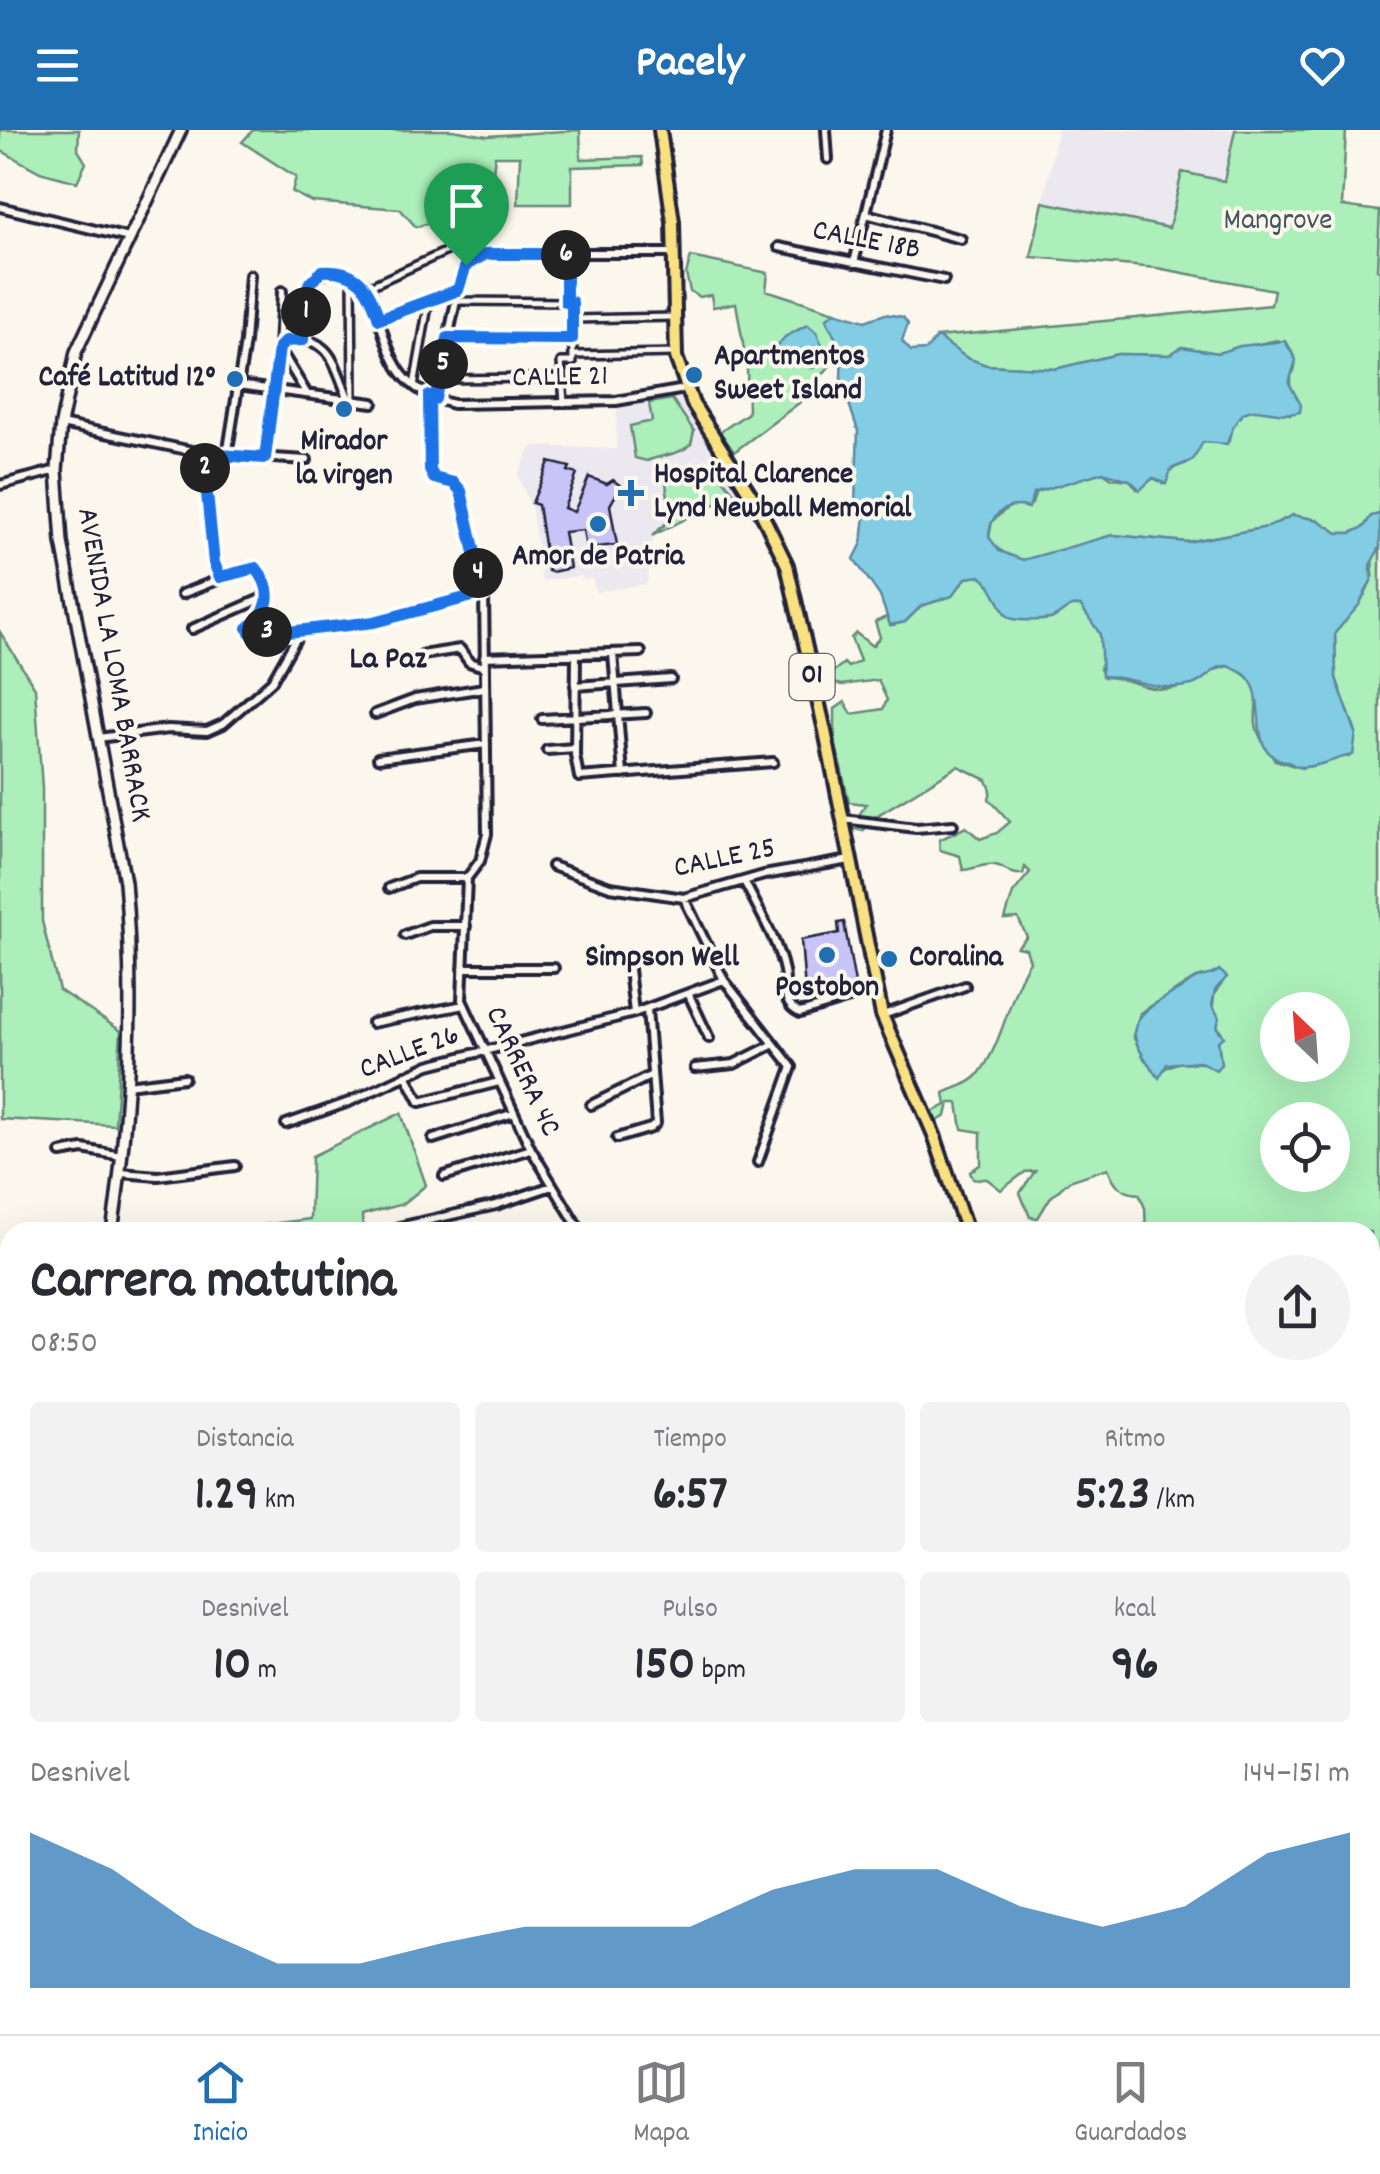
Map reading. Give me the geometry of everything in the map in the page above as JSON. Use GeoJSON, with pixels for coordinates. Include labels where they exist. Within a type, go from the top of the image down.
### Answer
{"type":"FeatureCollection","features":[{"type":"Feature","properties":{"kind":"highway","name":"01"},"geometry":{"type":"LineString","coordinates":[[660,130],[674,253],[676,353],[685,389],[758,506],[787,564],[882,1015],[934,1135],[964,1222]]}},
{"type":"Feature","properties":{"kind":"main road","name":"AVENIDA LA LOMA BARRACK"},"geometry":{"type":"LineString","coordinates":[[114,1222],[127,1085],[128,917],[62,542],[57,470],[61,424],[76,352],[181,130]]}},
{"type":"Feature","properties":{"kind":"street"},"geometry":{"type":"LineString","coordinates":[[826,130],[828,159]]}},
{"type":"Feature","properties":{"kind":"street"},"geometry":{"type":"LineString","coordinates":[[854,263],[886,130]]}},
{"type":"Feature","properties":{"kind":"street"},"geometry":{"type":"LineString","coordinates":[[0,207],[129,238]]}},
{"type":"Feature","properties":{"kind":"street"},"geometry":{"type":"LineString","coordinates":[[866,214],[960,240]]}},
{"type":"Feature","properties":{"kind":"street"},"geometry":{"type":"LineString","coordinates":[[368,286],[458,246]]}},
{"type":"Feature","properties":{"kind":"street","name":"CALLE 18B"},"geometry":{"type":"LineString","coordinates":[[779,247],[944,280]]}},
{"type":"Feature","properties":{"kind":"street"},"geometry":{"type":"LineString","coordinates":[[389,888],[416,878],[467,878],[480,861],[487,834],[484,593],[461,491],[454,483],[438,481],[430,474],[432,398],[440,379],[462,273],[472,259],[486,254],[674,253]]}},
{"type":"Feature","properties":{"kind":"street"},"geometry":{"type":"LineString","coordinates":[[566,254],[566,302]]}},
{"type":"Feature","properties":{"kind":"street"},"geometry":{"type":"LineString","coordinates":[[303,340],[309,284],[322,271],[352,274],[368,286],[392,362],[414,387],[432,398]]}},
{"type":"Feature","properties":{"kind":"street"},"geometry":{"type":"LineString","coordinates":[[351,402],[352,274]]}},
{"type":"Feature","properties":{"kind":"street"},"geometry":{"type":"LineString","coordinates":[[227,456],[250,275]]}},
{"type":"Feature","properties":{"kind":"street"},"geometry":{"type":"LineString","coordinates":[[265,458],[282,290]]}},
{"type":"Feature","properties":{"kind":"street"},"geometry":{"type":"LineString","coordinates":[[379,319],[458,290]]}},
{"type":"Feature","properties":{"kind":"street"},"geometry":{"type":"LineString","coordinates":[[414,387],[429,300]]}},
{"type":"Feature","properties":{"kind":"street"},"geometry":{"type":"LineString","coordinates":[[456,301],[572,302],[573,362],[561,362],[564,403]]}},
{"type":"Feature","properties":{"kind":"street"},"geometry":{"type":"LineString","coordinates":[[572,319],[675,317]]}},
{"type":"Feature","properties":{"kind":"street"},"geometry":{"type":"LineString","coordinates":[[448,338],[572,339]]}},
{"type":"Feature","properties":{"kind":"street"},"geometry":{"type":"LineString","coordinates":[[279,348],[286,341],[303,340],[325,346],[351,402]]}},
{"type":"Feature","properties":{"kind":"street"},"geometry":{"type":"LineString","coordinates":[[279,348],[308,395]]}},
{"type":"Feature","properties":{"kind":"street"},"geometry":{"type":"LineString","coordinates":[[573,355],[676,353]]}},
{"type":"Feature","properties":{"kind":"street"},"geometry":{"type":"LineString","coordinates":[[440,379],[562,378]]}},
{"type":"Feature","properties":{"kind":"street"},"geometry":{"type":"LineString","coordinates":[[238,385],[373,402]]}},
{"type":"Feature","properties":{"kind":"street","name":"CALLE 21"},"geometry":{"type":"LineString","coordinates":[[432,398],[453,404],[616,402],[685,389]]}},
{"type":"Feature","properties":{"kind":"street"},"geometry":{"type":"LineString","coordinates":[[61,424],[203,454],[307,460]]}},
{"type":"Feature","properties":{"kind":"street"},"geometry":{"type":"LineString","coordinates":[[203,454],[214,563],[220,577]]}},
{"type":"Feature","properties":{"kind":"street"},"geometry":{"type":"LineString","coordinates":[[0,485],[57,470]]}},
{"type":"Feature","properties":{"kind":"street"},"geometry":{"type":"LineString","coordinates":[[182,594],[220,577],[256,568],[265,582],[268,608],[261,620],[248,628],[250,632],[392,619],[484,593]]}},
{"type":"Feature","properties":{"kind":"street"},"geometry":{"type":"LineString","coordinates":[[192,629],[266,594]]}},
{"type":"Feature","properties":{"kind":"street"},"geometry":{"type":"LineString","coordinates":[[98,738],[168,729],[207,731],[222,724],[272,680],[301,630]]}},
{"type":"Feature","properties":{"kind":"street"},"geometry":{"type":"LineString","coordinates":[[422,655],[460,649],[469,662],[484,667]]}},
{"type":"Feature","properties":{"kind":"street"},"geometry":{"type":"LineString","coordinates":[[484,657],[642,652]]}},
{"type":"Feature","properties":{"kind":"street"},"geometry":{"type":"LineString","coordinates":[[613,654],[624,774]]}},
{"type":"Feature","properties":{"kind":"street"},"geometry":{"type":"LineString","coordinates":[[576,656],[575,748],[580,777],[773,762]]}},
{"type":"Feature","properties":{"kind":"street"},"geometry":{"type":"LineString","coordinates":[[575,686],[671,679]]}},
{"type":"Feature","properties":{"kind":"street"},"geometry":{"type":"LineString","coordinates":[[375,714],[415,698],[484,688]]}},
{"type":"Feature","properties":{"kind":"street"},"geometry":{"type":"LineString","coordinates":[[542,719],[646,713]]}},
{"type":"Feature","properties":{"kind":"street"},"geometry":{"type":"LineString","coordinates":[[378,758],[486,744]]}},
{"type":"Feature","properties":{"kind":"street"},"geometry":{"type":"LineString","coordinates":[[547,750],[575,748]]}},
{"type":"Feature","properties":{"kind":"street"},"geometry":{"type":"LineString","coordinates":[[843,819],[916,828],[952,824]]}},
{"type":"Feature","properties":{"kind":"street","name":"CALLE 25"},"geometry":{"type":"LineString","coordinates":[[552,866],[610,887],[684,898],[851,860]]}},
{"type":"Feature","properties":{"kind":"street","name":"CARRERA 4C"},"geometry":{"type":"LineString","coordinates":[[467,878],[464,1005],[514,1114],[574,1222]]}},
{"type":"Feature","properties":{"kind":"street"},"geometry":{"type":"LineString","coordinates":[[744,882],[781,961],[786,999],[792,1009],[800,1014],[876,990]]}},
{"type":"Feature","properties":{"kind":"street"},"geometry":{"type":"LineString","coordinates":[[684,898],[724,980],[790,1062],[792,1072],[758,1162]]}},
{"type":"Feature","properties":{"kind":"street"},"geometry":{"type":"LineString","coordinates":[[405,935],[430,926],[466,926]]}},
{"type":"Feature","properties":{"kind":"street"},"geometry":{"type":"LineString","coordinates":[[463,968],[554,968]]}},
{"type":"Feature","properties":{"kind":"street"},"geometry":{"type":"LineString","coordinates":[[629,969],[634,1014]]}},
{"type":"Feature","properties":{"kind":"street","name":"CALLE 26"},"geometry":{"type":"LineString","coordinates":[[286,1124],[349,1102],[406,1075],[485,1050],[634,1014],[724,980]]}},
{"type":"Feature","properties":{"kind":"street"},"geometry":{"type":"LineString","coordinates":[[882,1015],[965,986]]}},
{"type":"Feature","properties":{"kind":"street"},"geometry":{"type":"LineString","coordinates":[[689,995],[709,1038]]}},
{"type":"Feature","properties":{"kind":"street"},"geometry":{"type":"LineString","coordinates":[[372,1023],[464,1005]]}},
{"type":"Feature","properties":{"kind":"street"},"geometry":{"type":"LineString","coordinates":[[617,1138],[655,1125],[647,1009]]}},
{"type":"Feature","properties":{"kind":"street"},"geometry":{"type":"LineString","coordinates":[[694,1068],[734,1064],[774,1044]]}},
{"type":"Feature","properties":{"kind":"street"},"geometry":{"type":"LineString","coordinates":[[406,1075],[417,1099],[423,1102],[500,1082]]}},
{"type":"Feature","properties":{"kind":"street"},"geometry":{"type":"LineString","coordinates":[[590,1105],[650,1076]]}},
{"type":"Feature","properties":{"kind":"street"},"geometry":{"type":"LineString","coordinates":[[127,1085],[184,1078]]}},
{"type":"Feature","properties":{"kind":"street"},"geometry":{"type":"LineString","coordinates":[[434,1139],[514,1114]]}},
{"type":"Feature","properties":{"kind":"street"},"geometry":{"type":"LineString","coordinates":[[62,1152],[83,1149],[122,1156]]}},
{"type":"Feature","properties":{"kind":"street"},"geometry":{"type":"LineString","coordinates":[[444,1176],[532,1149]]}},
{"type":"Feature","properties":{"kind":"street"},"geometry":{"type":"LineString","coordinates":[[121,1173],[158,1176],[235,1166]]}},
{"type":"Feature","properties":{"kind":"street"},"geometry":{"type":"LineString","coordinates":[[420,1222],[496,1205],[552,1186]]}},
{"type":"Feature","properties":{"kind":"shaded area"},"geometry":{"type":"Polygon","coordinates":[[[1058,130],[1235,130],[1224,181],[1182,173],[1169,229],[1043,202],[1058,130]]]}},
{"type":"Feature","properties":{"kind":"shaded area","name":"Hospital Clarence Lynd Newball Memorial"},"geometry":{"type":"Polygon","coordinates":[[[682,392],[740,492],[653,536],[647,584],[595,592],[593,579],[583,580],[582,576],[542,581],[532,511],[518,475],[529,451],[534,446],[616,449],[617,403],[682,392]]]}},
{"type":"Feature","properties":{"kind":"green space"},"geometry":{"type":"Polygon","coordinates":[[[0,130],[79,130],[78,150],[86,163],[77,182],[40,172],[0,150],[0,130]]]}},
{"type":"Feature","properties":{"kind":"green space"},"geometry":{"type":"Polygon","coordinates":[[[253,130],[453,130],[487,136],[580,130],[581,159],[642,157],[643,165],[572,167],[572,204],[518,204],[520,156],[495,156],[489,204],[416,227],[400,209],[312,202],[292,192],[296,177],[242,142],[253,130]]]}},
{"type":"Feature","properties":{"kind":"green space","name":"Mangrove"},"geometry":{"type":"Polygon","coordinates":[[[1235,130],[1346,130],[1342,206],[1380,211],[1380,514],[1371,516],[1364,527],[1351,533],[1338,533],[1318,520],[1293,515],[1268,527],[1187,542],[1113,535],[1032,559],[1016,560],[992,545],[992,521],[1011,505],[1032,504],[1036,490],[1103,472],[1112,478],[1130,480],[1137,489],[1154,478],[1164,484],[1171,469],[1187,463],[1203,442],[1229,441],[1235,420],[1242,414],[1269,409],[1290,414],[1290,377],[1295,360],[1287,343],[1277,340],[1218,353],[1182,347],[1169,355],[1118,354],[1055,369],[986,365],[967,358],[937,337],[1271,305],[1274,290],[1157,268],[1031,257],[1043,202],[1169,228],[1182,172],[1224,181],[1235,130]]]}},
{"type":"Feature","properties":{"kind":"green space"},"geometry":{"type":"Polygon","coordinates":[[[691,257],[768,273],[766,290],[835,312],[826,319],[842,351],[799,403],[734,452],[720,432],[748,413],[747,367],[736,303],[713,307],[711,295],[699,297],[690,291],[686,274],[691,257]],[[807,325],[785,337],[773,353],[775,364],[793,361],[813,368],[820,362],[820,344],[807,325]]]}},
{"type":"Feature","properties":{"kind":"green space"},"geometry":{"type":"Polygon","coordinates":[[[672,399],[694,431],[691,444],[647,461],[635,458],[630,426],[652,421],[649,403],[672,399]]]}},
{"type":"Feature","properties":{"kind":"green space"},"geometry":{"type":"Polygon","coordinates":[[[696,468],[718,473],[735,494],[652,536],[671,519],[665,475],[696,468]]]}},
{"type":"Feature","properties":{"kind":"green space"},"geometry":{"type":"Polygon","coordinates":[[[1380,547],[1380,1222],[1146,1222],[1139,1194],[1119,1187],[1108,1168],[1069,1181],[1050,1198],[1038,1218],[1030,1217],[1020,1193],[1035,1171],[1025,1172],[1001,1190],[987,1179],[973,1179],[970,1172],[981,1164],[981,1132],[962,1129],[958,1103],[949,1103],[946,1116],[934,1123],[930,1113],[946,1105],[944,1093],[978,1075],[1000,1034],[1030,961],[1026,949],[1017,947],[1027,937],[1018,918],[1005,919],[1013,893],[1030,872],[1025,867],[1023,874],[1016,874],[990,865],[963,870],[960,856],[940,850],[939,840],[966,827],[980,839],[997,833],[1010,822],[989,799],[987,780],[958,766],[873,818],[863,831],[851,828],[866,804],[849,802],[835,743],[835,709],[845,702],[852,714],[883,709],[887,700],[878,680],[842,685],[816,679],[816,671],[834,671],[844,663],[848,667],[860,661],[851,638],[856,633],[872,646],[880,637],[875,622],[886,617],[892,625],[905,622],[921,606],[952,596],[966,578],[980,576],[992,583],[1005,614],[1051,619],[1067,606],[1081,606],[1100,635],[1100,669],[1104,677],[1168,689],[1229,666],[1242,673],[1251,679],[1257,691],[1256,724],[1264,743],[1275,760],[1301,768],[1341,755],[1349,757],[1356,733],[1336,678],[1335,633],[1365,594],[1373,576],[1372,556],[1380,547]],[[1213,975],[1194,979],[1140,1013],[1133,1036],[1145,1060],[1163,1069],[1179,1062],[1221,1064],[1218,1041],[1222,1033],[1213,1008],[1222,983],[1213,975]]]}},
{"type":"Feature","properties":{"kind":"green space"},"geometry":{"type":"Polygon","coordinates":[[[0,632],[35,688],[42,788],[42,921],[59,990],[121,1031],[115,1125],[0,1119],[0,632]]]}},
{"type":"Feature","properties":{"kind":"green space"},"geometry":{"type":"Polygon","coordinates":[[[401,1113],[426,1185],[403,1204],[362,1215],[362,1222],[287,1222],[310,1219],[312,1156],[401,1113]]]}},
{"type":"Feature","properties":{"kind":"water"},"geometry":{"type":"Polygon","coordinates":[[[835,312],[865,321],[885,314],[903,317],[908,324],[902,341],[911,351],[926,350],[937,337],[967,358],[986,365],[1055,369],[1118,354],[1169,355],[1182,347],[1218,353],[1240,346],[1285,341],[1296,360],[1289,383],[1301,405],[1300,412],[1248,411],[1233,427],[1227,444],[1203,442],[1193,460],[1171,469],[1166,484],[1153,478],[1140,490],[1130,480],[1103,472],[1033,493],[1029,508],[1014,506],[996,516],[989,537],[999,551],[1023,560],[1113,535],[1187,542],[1268,527],[1293,515],[1318,520],[1338,533],[1351,533],[1364,527],[1371,516],[1380,514],[1380,547],[1370,565],[1372,579],[1359,605],[1335,633],[1336,678],[1356,733],[1353,755],[1301,767],[1272,755],[1260,732],[1254,688],[1246,676],[1232,667],[1221,667],[1197,683],[1179,687],[1102,676],[1100,634],[1081,606],[1069,607],[1050,619],[1013,619],[980,576],[966,578],[952,596],[921,606],[905,622],[890,625],[880,596],[854,559],[862,543],[865,515],[855,504],[858,431],[841,379],[842,351],[826,319],[835,312]]]}},
{"type":"Feature","properties":{"kind":"water"},"geometry":{"type":"Polygon","coordinates":[[[808,325],[816,332],[827,355],[810,368],[793,361],[775,364],[774,350],[785,337],[808,325]]]}},
{"type":"Feature","properties":{"kind":"water"},"geometry":{"type":"Polygon","coordinates":[[[1219,970],[1227,977],[1215,990],[1212,1005],[1219,1017],[1217,1028],[1224,1037],[1218,1041],[1221,1064],[1216,1070],[1199,1061],[1167,1064],[1159,1078],[1135,1038],[1139,1019],[1192,981],[1219,970]]]}},
{"type":"Feature","properties":{"kind":"building","name":"Amor de Patria"},"geometry":{"type":"Polygon","coordinates":[[[549,462],[570,467],[568,471],[577,474],[564,508],[574,512],[589,477],[607,484],[613,480],[621,486],[610,505],[617,545],[586,548],[583,530],[564,532],[570,568],[552,572],[548,571],[538,505],[532,503],[549,462]]]}},
{"type":"Feature","properties":{"kind":"building","name":"Postobon"},"geometry":{"type":"Polygon","coordinates":[[[844,922],[856,989],[806,1003],[801,940],[839,933],[838,923],[844,922]]]}},
{"type":"Feature","properties":{"kind":"place","name":"Apartmentos Sweet Island"},"geometry":{"type":"Point","coordinates":[694,375]}},
{"type":"Feature","properties":{"kind":"place","name":"Café Latitud 12°"},"geometry":{"type":"Point","coordinates":[235,379]}},
{"type":"Feature","properties":{"kind":"place","name":"Mirador la virgen"},"geometry":{"type":"Point","coordinates":[344,409]}},
{"type":"Feature","properties":{"kind":"place","name":"Hospital Clarence Lynd Newball Memorial"},"geometry":{"type":"Point","coordinates":[631,493]}},
{"type":"Feature","properties":{"kind":"place","name":"Amor de Patria"},"geometry":{"type":"Point","coordinates":[598,524]}},
{"type":"Feature","properties":{"kind":"place","name":"Postobon"},"geometry":{"type":"Point","coordinates":[827,955]}},
{"type":"Feature","properties":{"kind":"place","name":"Coralina"},"geometry":{"type":"Point","coordinates":[889,959]}},
{"type":"Feature","properties":{"kind":"district","name":"La Paz"},"geometry":{"type":"Point","coordinates":[388,661]}},
{"type":"Feature","properties":{"kind":"district","name":"Simpson Well"},"geometry":{"type":"Point","coordinates":[662,959]}},
{"type":"Feature","properties":{"kind":"route"},"geometry":{"type":"LineString","coordinates":[[486,254],[566,254],[566,302],[572,302],[572,339],[448,338],[435,399],[429,396],[430,474],[438,481],[454,483],[461,491],[484,593],[374,622],[288,632],[250,632],[248,628],[261,620],[268,608],[267,587],[256,568],[220,577],[214,563],[203,454],[265,458],[279,348],[286,341],[303,340],[309,284],[322,271],[352,274],[368,286],[379,319],[458,290],[466,265],[486,254]]}}]}
